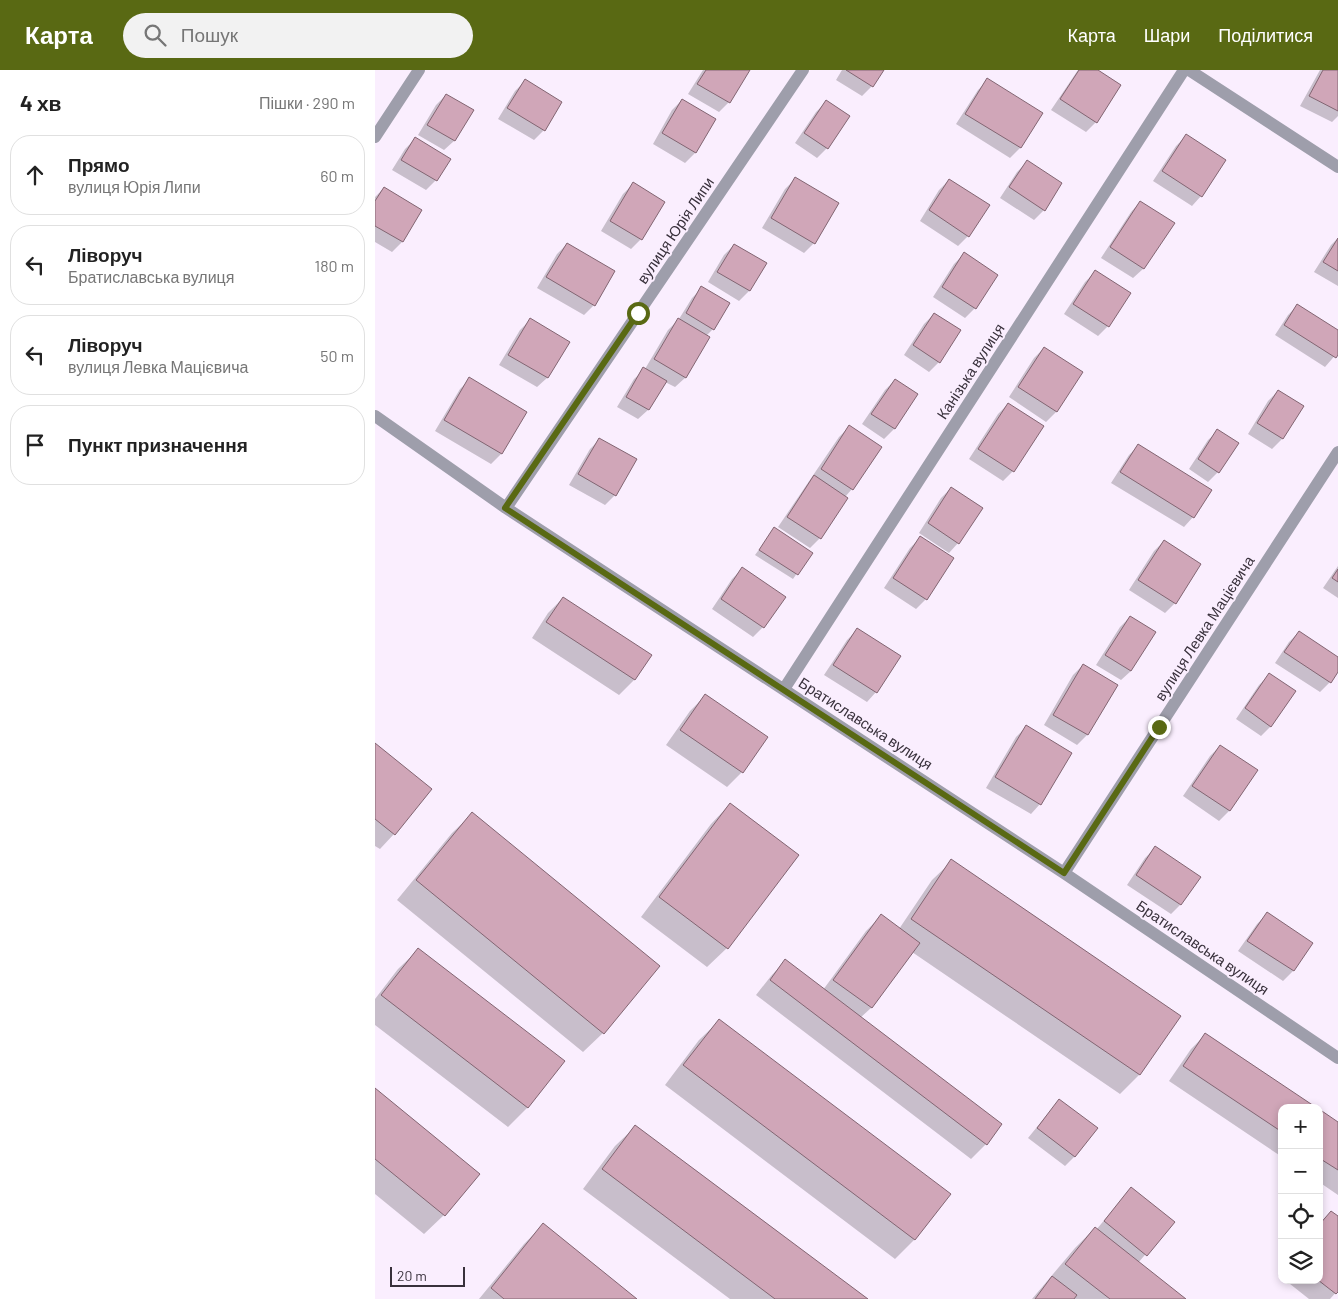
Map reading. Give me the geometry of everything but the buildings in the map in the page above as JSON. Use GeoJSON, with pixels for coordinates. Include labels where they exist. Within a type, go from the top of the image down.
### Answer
{"type":"FeatureCollection","features":[{"type":"Feature","properties":{"kind":"street"},"geometry":{"type":"LineString","coordinates":[[375,138],[419,70]]}},
{"type":"Feature","properties":{"kind":"street","name":"вулиця Юрія Липи"},"geometry":{"type":"LineString","coordinates":[[505,508],[803,70]]}},
{"type":"Feature","properties":{"kind":"street","name":"Канізька вулиця"},"geometry":{"type":"LineString","coordinates":[[784,689],[1184,70]]}},
{"type":"Feature","properties":{"kind":"street"},"geometry":{"type":"LineString","coordinates":[[1189,70],[1338,166]]}},
{"type":"Feature","properties":{"kind":"street","name":"Братиславська вулиця"},"geometry":{"type":"LineString","coordinates":[[375,416],[505,508],[1064,873],[1338,1058]]}},
{"type":"Feature","properties":{"kind":"street","name":"вулиця Левка Мацієвича"},"geometry":{"type":"LineString","coordinates":[[1064,873],[1338,452]]}},
{"type":"Feature","properties":{"kind":"route"},"geometry":{"type":"LineString","coordinates":[[638,313],[505,508],[1064,873],[1159,727]]}}]}
